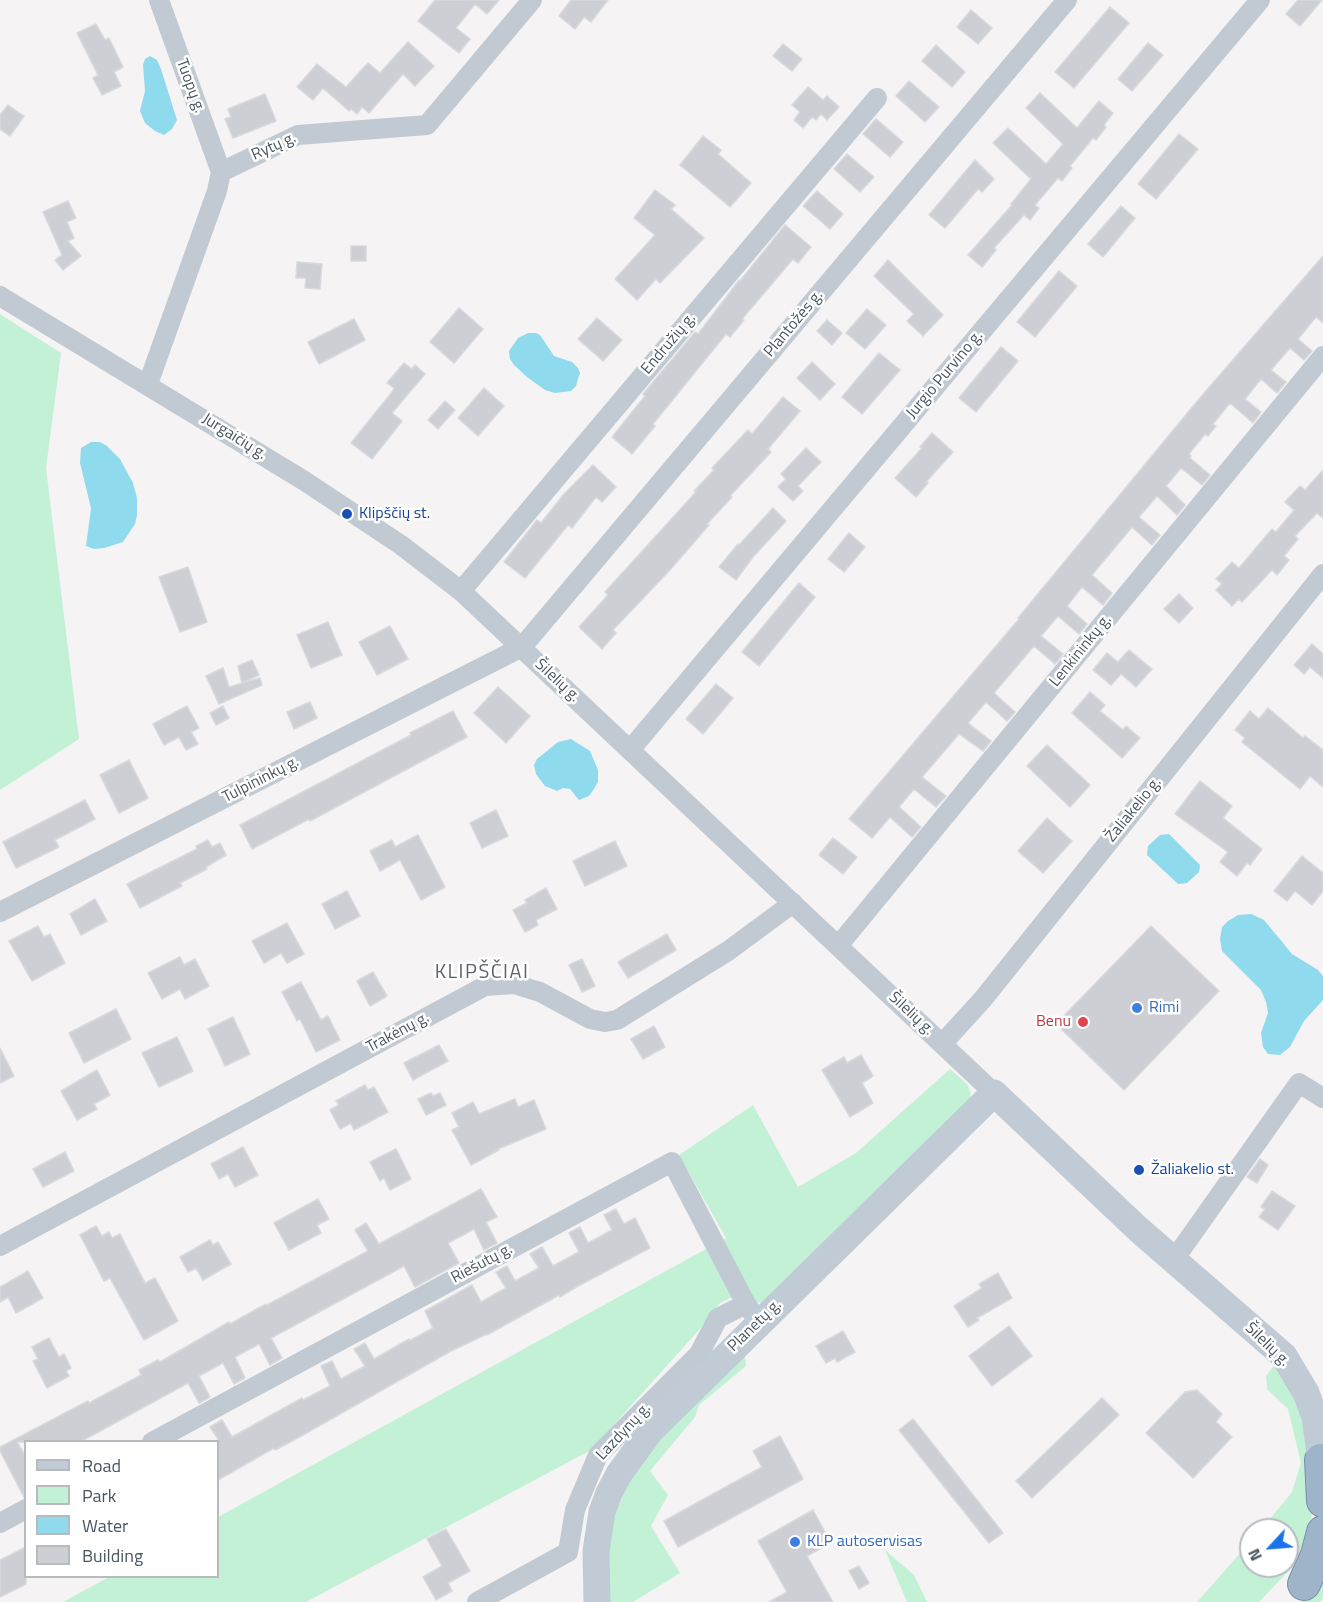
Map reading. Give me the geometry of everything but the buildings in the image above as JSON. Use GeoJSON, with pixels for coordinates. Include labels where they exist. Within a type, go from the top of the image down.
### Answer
{"type":"FeatureCollection","features":[{"type":"Feature","properties":{"kind":"highway"},"geometry":{"type":"LineString","coordinates":[[1322,1461],[1323,1501]]}},
{"type":"Feature","properties":{"kind":"highway"},"geometry":{"type":"LineString","coordinates":[[1305,1584],[1317,1555],[1323,1532]]}},
{"type":"Feature","properties":{"kind":"main road","name":"Šilelių g."},"geometry":{"type":"LineString","coordinates":[[994,1093],[1173,1261],[1284,1356],[1306,1393],[1315,1417],[1322,1461]]}},
{"type":"Feature","properties":{"kind":"main road","name":"Planetų g."},"geometry":{"type":"LineString","coordinates":[[597,1602],[595,1567],[597,1531],[609,1492],[619,1474],[651,1430],[753,1313],[994,1093]]}},
{"type":"Feature","properties":{"kind":"street","name":"Tuopų g."},"geometry":{"type":"LineString","coordinates":[[159,0],[221,172]]}},
{"type":"Feature","properties":{"kind":"street","name":"Rytų g."},"geometry":{"type":"LineString","coordinates":[[221,172],[298,135],[427,125],[532,0]]}},
{"type":"Feature","properties":{"kind":"street","name":"Plantožės g."},"geometry":{"type":"LineString","coordinates":[[522,647],[1067,0]]}},
{"type":"Feature","properties":{"kind":"street","name":"Jurgio Purvino g."},"geometry":{"type":"LineString","coordinates":[[630,750],[1260,0]]}},
{"type":"Feature","properties":{"kind":"street","name":"Endružių g."},"geometry":{"type":"LineString","coordinates":[[461,591],[877,98]]}},
{"type":"Feature","properties":{"kind":"street"},"geometry":{"type":"LineString","coordinates":[[148,384],[217,191],[221,172]]}},
{"type":"Feature","properties":{"kind":"street","name":"Jurgaičių g."},"geometry":{"type":"LineString","coordinates":[[0,296],[303,480],[401,545],[461,591]]}},
{"type":"Feature","properties":{"kind":"street","name":"Lenkininkų g."},"geometry":{"type":"LineString","coordinates":[[838,946],[1323,356]]}},
{"type":"Feature","properties":{"kind":"street","name":"Žaliakelio g."},"geometry":{"type":"LineString","coordinates":[[942,1044],[983,999],[1323,574]]}},
{"type":"Feature","properties":{"kind":"street","name":"Šilelių g."},"geometry":{"type":"LineString","coordinates":[[461,591],[994,1093]]}},
{"type":"Feature","properties":{"kind":"street","name":"Tulpininkų g."},"geometry":{"type":"LineString","coordinates":[[0,912],[522,647]]}},
{"type":"Feature","properties":{"kind":"street","name":"Trakėnų g."},"geometry":{"type":"LineString","coordinates":[[0,1246],[485,986],[514,984],[540,992],[590,1019],[605,1022],[617,1020],[728,951],[793,903]]}},
{"type":"Feature","properties":{"kind":"street"},"geometry":{"type":"LineString","coordinates":[[1173,1261],[1299,1083],[1323,1098]]}},
{"type":"Feature","properties":{"kind":"street","name":"Riešutų g."},"geometry":{"type":"LineString","coordinates":[[156,1440],[672,1162],[753,1313]]}},
{"type":"Feature","properties":{"kind":"street","name":"Lazdynų g."},"geometry":{"type":"LineString","coordinates":[[477,1602],[568,1552],[575,1510],[598,1455],[699,1354],[718,1318],[753,1313]]}},
{"type":"Feature","properties":{"kind":"street"},"geometry":{"type":"LineString","coordinates":[[0,1523],[24,1510]]}},
{"type":"Feature","properties":{"kind":"green space"},"geometry":{"type":"Polygon","coordinates":[[[0,314],[61,353],[46,468],[79,739],[0,790],[0,314]]]}},
{"type":"Feature","properties":{"kind":"green space"},"geometry":{"type":"Polygon","coordinates":[[[950,1069],[967,1084],[971,1094],[970,1104],[765,1304],[734,1296],[720,1303],[698,1331],[591,1450],[306,1602],[63,1602],[107,1578],[219,1578],[219,1516],[726,1238],[679,1155],[753,1105],[798,1187],[856,1153],[950,1069]]]}},
{"type":"Feature","properties":{"kind":"green space"},"geometry":{"type":"Polygon","coordinates":[[[742,1355],[746,1366],[699,1405],[695,1417],[650,1471],[668,1495],[651,1526],[680,1573],[633,1602],[607,1602],[608,1533],[629,1480],[662,1433],[742,1355]]]}},
{"type":"Feature","properties":{"kind":"green space"},"geometry":{"type":"Polygon","coordinates":[[[1276,1363],[1310,1431],[1313,1489],[1310,1544],[1299,1560],[1299,1518],[1271,1518],[1292,1492],[1301,1463],[1288,1409],[1267,1389],[1266,1376],[1276,1363]]]}},
{"type":"Feature","properties":{"kind":"green space"},"geometry":{"type":"Polygon","coordinates":[[[885,1550],[914,1575],[927,1602],[907,1602],[885,1550]]]}},
{"type":"Feature","properties":{"kind":"green space"},"geometry":{"type":"Polygon","coordinates":[[[1239,1555],[1239,1578],[1282,1578],[1259,1602],[1197,1602],[1239,1555]]]}},
{"type":"Feature","properties":{"kind":"green space"},"geometry":{"type":"Polygon","coordinates":[[[1323,1581],[1323,1598],[1320,1602],[1302,1602],[1323,1581]]]}},
{"type":"Feature","properties":{"kind":"water"},"geometry":{"type":"Polygon","coordinates":[[[150,56],[157,60],[161,69],[177,120],[172,129],[164,135],[145,123],[140,111],[145,91],[143,65],[145,59],[150,56]]]}},
{"type":"Feature","properties":{"kind":"water"},"geometry":{"type":"Polygon","coordinates":[[[528,333],[540,335],[554,356],[572,362],[578,368],[580,373],[576,386],[571,391],[555,393],[545,390],[514,365],[509,351],[518,338],[528,333]]]}},
{"type":"Feature","properties":{"kind":"water"},"geometry":{"type":"Polygon","coordinates":[[[91,442],[100,442],[107,446],[120,459],[133,483],[137,498],[135,524],[123,542],[94,549],[86,546],[91,508],[80,463],[81,448],[91,442]]]}},
{"type":"Feature","properties":{"kind":"water"},"geometry":{"type":"Polygon","coordinates":[[[571,739],[590,751],[598,770],[598,782],[594,789],[589,796],[579,800],[570,789],[563,788],[557,791],[545,786],[536,774],[534,765],[537,759],[558,742],[571,739]]]}},
{"type":"Feature","properties":{"kind":"water"},"geometry":{"type":"Polygon","coordinates":[[[1169,834],[1200,865],[1199,872],[1187,883],[1178,884],[1147,855],[1148,846],[1160,835],[1169,834]]]}},
{"type":"Feature","properties":{"kind":"water"},"geometry":{"type":"Polygon","coordinates":[[[1251,914],[1264,920],[1292,954],[1318,970],[1323,976],[1323,1000],[1304,1021],[1290,1047],[1280,1055],[1268,1054],[1263,1047],[1261,1033],[1268,1013],[1261,990],[1222,951],[1220,939],[1222,927],[1238,915],[1251,914]]]}},
{"type":"Feature","properties":{"kind":"place","name":"Klipščių st."},"geometry":{"type":"Point","coordinates":[347,514]}},
{"type":"Feature","properties":{"kind":"place","name":"Rimi"},"geometry":{"type":"Point","coordinates":[1137,1008]}},
{"type":"Feature","properties":{"kind":"place","name":"Benu"},"geometry":{"type":"Point","coordinates":[1083,1022]}},
{"type":"Feature","properties":{"kind":"place","name":"Žaliakelio st."},"geometry":{"type":"Point","coordinates":[1139,1170]}},
{"type":"Feature","properties":{"kind":"place","name":"KLP autoservisas"},"geometry":{"type":"Point","coordinates":[795,1542]}},
{"type":"Feature","properties":{"kind":"district","name":"KLIPŠČIAI"},"geometry":{"type":"Point","coordinates":[482,973]}}]}
